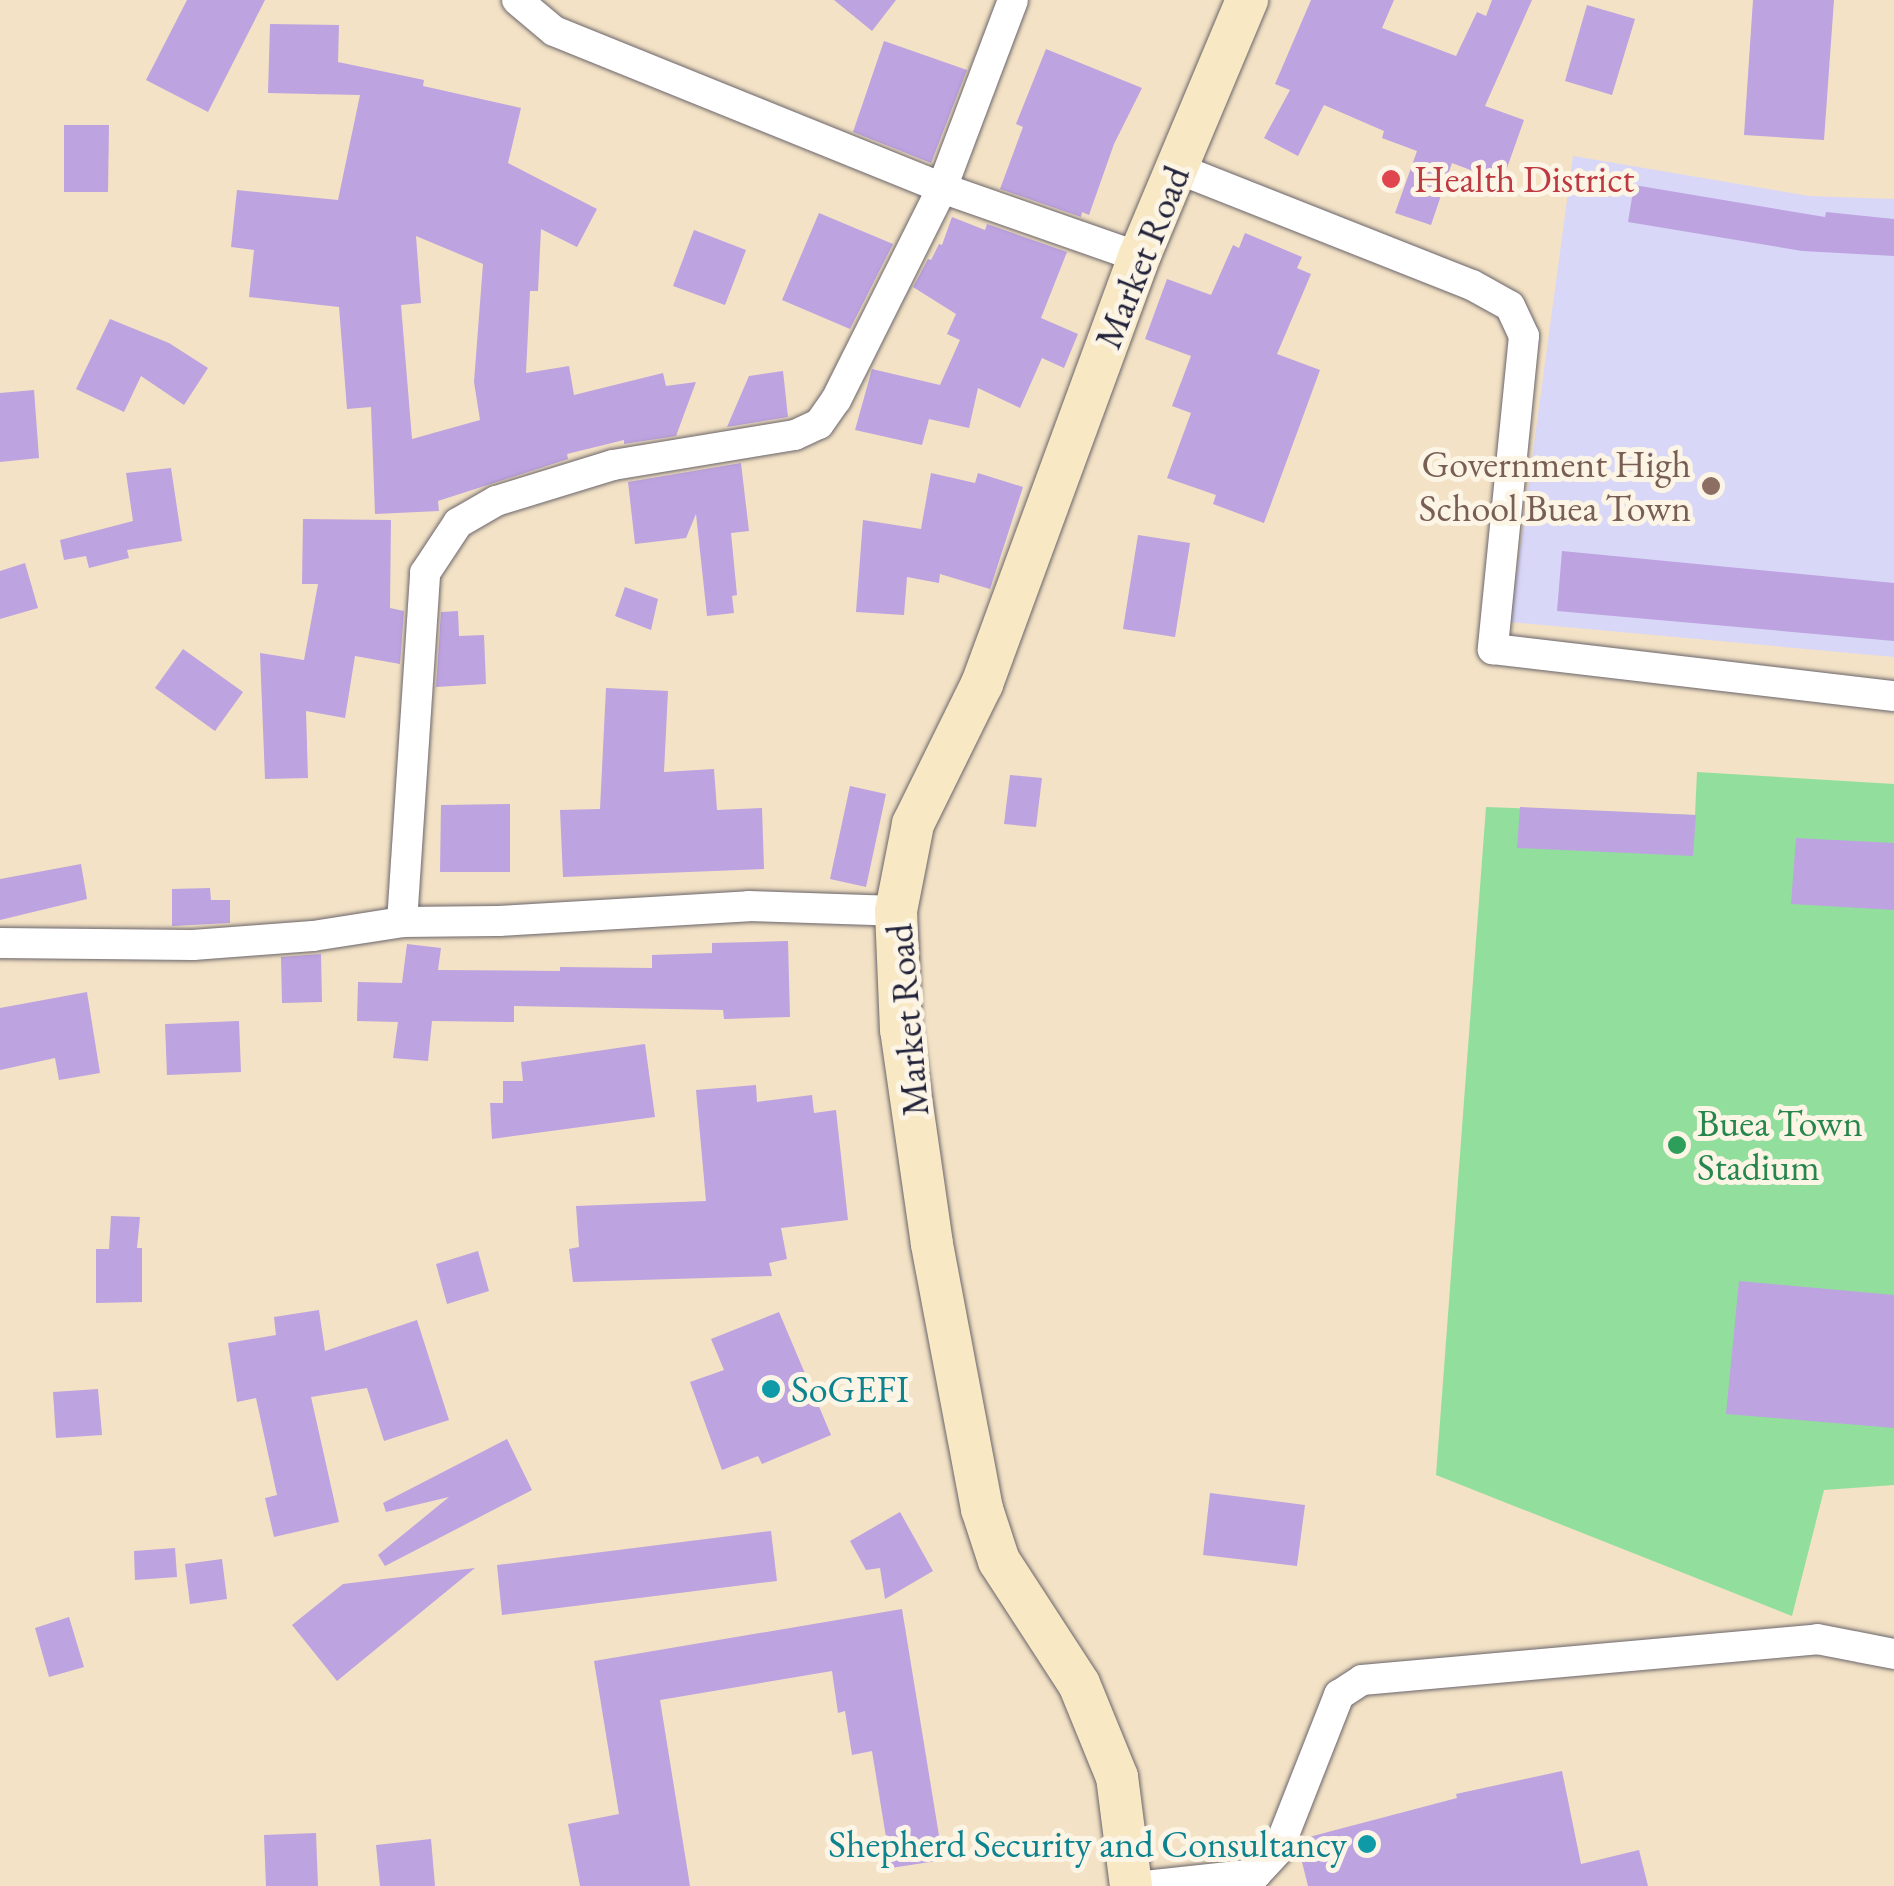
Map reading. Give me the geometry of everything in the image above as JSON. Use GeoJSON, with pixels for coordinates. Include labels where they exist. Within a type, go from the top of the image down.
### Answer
{"type":"FeatureCollection","features":[{"type":"Feature","properties":{"kind":"main road","name":"Market Road"},"geometry":{"type":"LineString","coordinates":[[1131,1886],[1117,1777],[1079,1684],[998,1561],[982,1509],[926,1205],[901,1030],[896,911],[913,824],[982,684],[1139,257],[1247,0]]}},
{"type":"Feature","properties":{"kind":"street"},"geometry":{"type":"LineString","coordinates":[[516,0],[554,31],[942,188],[1139,257]]}},
{"type":"Feature","properties":{"kind":"street"},"geometry":{"type":"LineString","coordinates":[[402,922],[425,574],[458,524],[496,500],[613,465],[794,435],[819,424],[836,400],[942,188],[1013,0]]}},
{"type":"Feature","properties":{"kind":"street"},"geometry":{"type":"LineString","coordinates":[[1176,168],[1472,285],[1510,306],[1524,336],[1492,649],[1894,696]]}},
{"type":"Feature","properties":{"kind":"street"},"geometry":{"type":"LineString","coordinates":[[0,943],[193,945],[312,936],[402,922],[498,922],[749,906],[896,911]]}},
{"type":"Feature","properties":{"kind":"street"},"geometry":{"type":"LineString","coordinates":[[1145,1886],[1258,1880],[1278,1850],[1339,1695],[1362,1680],[1817,1639],[1894,1654]]}},
{"type":"Feature","properties":{"kind":"shaded area","name":"Government High School Buea Town"},"geometry":{"type":"Polygon","coordinates":[[[1573,156],[1809,196],[1894,199],[1894,657],[1510,622],[1573,156]]]}},
{"type":"Feature","properties":{"kind":"green space","name":"Buea Town Stadium"},"geometry":{"type":"Polygon","coordinates":[[[1697,772],[1894,784],[1894,1485],[1824,1490],[1792,1616],[1436,1475],[1486,807],[1695,815],[1697,772]]]}},
{"type":"Feature","properties":{"kind":"building"},"geometry":{"type":"Polygon","coordinates":[[[187,0],[265,0],[208,112],[146,80],[187,0]]]}},
{"type":"Feature","properties":{"kind":"building"},"geometry":{"type":"Polygon","coordinates":[[[834,0],[896,0],[872,31],[834,0]]]}},
{"type":"Feature","properties":{"kind":"building"},"geometry":{"type":"Polygon","coordinates":[[[1311,0],[1394,0],[1382,28],[1456,56],[1477,12],[1486,16],[1492,0],[1532,0],[1485,106],[1524,120],[1502,182],[1452,163],[1431,225],[1395,213],[1417,151],[1382,138],[1384,131],[1324,105],[1298,156],[1264,138],[1290,90],[1275,84],[1311,0]]]}},
{"type":"Feature","properties":{"kind":"building"},"geometry":{"type":"Polygon","coordinates":[[[1753,0],[1834,0],[1824,140],[1744,135],[1753,0]]]}},
{"type":"Feature","properties":{"kind":"building"},"geometry":{"type":"Polygon","coordinates":[[[1587,5],[1635,19],[1612,95],[1565,81],[1587,5]]]}},
{"type":"Feature","properties":{"kind":"building"},"geometry":{"type":"Polygon","coordinates":[[[270,24],[339,25],[338,62],[424,80],[423,86],[521,108],[508,163],[597,209],[577,247],[541,229],[538,291],[530,291],[526,373],[569,366],[574,395],[663,373],[666,386],[696,382],[676,436],[624,444],[624,440],[567,454],[568,459],[438,501],[439,511],[375,514],[371,407],[347,409],[339,307],[249,297],[254,250],[231,247],[237,190],[338,200],[360,95],[268,93],[270,24]],[[416,236],[421,303],[401,305],[412,439],[480,420],[474,382],[483,264],[416,236]]]}},
{"type":"Feature","properties":{"kind":"building"},"geometry":{"type":"Polygon","coordinates":[[[884,41],[967,70],[931,163],[853,132],[884,41]]]}},
{"type":"Feature","properties":{"kind":"building"},"geometry":{"type":"Polygon","coordinates":[[[1046,49],[1142,88],[1114,144],[1089,215],[1082,212],[1081,217],[1000,189],[1023,127],[1016,124],[1046,49]]]}},
{"type":"Feature","properties":{"kind":"building"},"geometry":{"type":"Polygon","coordinates":[[[64,125],[109,125],[108,192],[64,192],[64,125]]]}},
{"type":"Feature","properties":{"kind":"building"},"geometry":{"type":"Polygon","coordinates":[[[1634,185],[1825,217],[1826,212],[1894,219],[1894,256],[1802,251],[1628,222],[1634,185]]]}},
{"type":"Feature","properties":{"kind":"building"},"geometry":{"type":"Polygon","coordinates":[[[819,213],[893,244],[850,329],[782,300],[819,213]]]}},
{"type":"Feature","properties":{"kind":"building"},"geometry":{"type":"Polygon","coordinates":[[[952,217],[985,230],[987,224],[1067,252],[1041,318],[1078,334],[1064,368],[1042,358],[1020,408],[978,388],[969,428],[929,419],[922,445],[855,430],[872,369],[940,385],[960,340],[947,334],[956,314],[913,287],[928,259],[942,245],[952,217]]]}},
{"type":"Feature","properties":{"kind":"building"},"geometry":{"type":"Polygon","coordinates":[[[694,230],[746,250],[725,305],[673,286],[694,230]]]}},
{"type":"Feature","properties":{"kind":"building"},"geometry":{"type":"Polygon","coordinates":[[[1245,233],[1302,257],[1297,268],[1311,274],[1277,354],[1320,370],[1264,523],[1213,504],[1216,495],[1167,478],[1191,413],[1172,406],[1191,356],[1145,339],[1167,279],[1211,295],[1233,245],[1239,248],[1245,233]]]}},
{"type":"Feature","properties":{"kind":"building"},"geometry":{"type":"Polygon","coordinates":[[[110,319],[169,343],[208,368],[184,405],[141,376],[124,412],[76,389],[110,319]]]}},
{"type":"Feature","properties":{"kind":"building"},"geometry":{"type":"Polygon","coordinates":[[[783,371],[788,417],[727,427],[749,376],[783,371]]]}},
{"type":"Feature","properties":{"kind":"building"},"geometry":{"type":"Polygon","coordinates":[[[34,390],[39,458],[0,462],[0,393],[34,390]]]}},
{"type":"Feature","properties":{"kind":"building"},"geometry":{"type":"Polygon","coordinates":[[[741,463],[749,531],[731,533],[737,595],[732,596],[734,613],[707,616],[696,514],[686,538],[635,544],[628,482],[741,463]]]}},
{"type":"Feature","properties":{"kind":"building"},"geometry":{"type":"Polygon","coordinates":[[[171,468],[182,541],[127,550],[129,558],[89,568],[86,556],[64,560],[60,540],[133,521],[126,473],[171,468]]]}},
{"type":"Feature","properties":{"kind":"building"},"geometry":{"type":"Polygon","coordinates":[[[931,473],[975,483],[978,473],[1023,487],[990,589],[940,574],[939,583],[907,577],[904,615],[856,612],[863,520],[921,529],[931,473]]]}},
{"type":"Feature","properties":{"kind":"building"},"geometry":{"type":"Polygon","coordinates":[[[303,519],[391,520],[390,608],[404,611],[400,664],[355,656],[345,718],[306,711],[308,778],[265,779],[260,653],[304,660],[318,584],[302,584],[303,519]]]}},
{"type":"Feature","properties":{"kind":"building"},"geometry":{"type":"Polygon","coordinates":[[[1138,535],[1190,543],[1175,637],[1123,629],[1138,535]]]}},
{"type":"Feature","properties":{"kind":"building"},"geometry":{"type":"Polygon","coordinates":[[[1562,551],[1894,583],[1894,641],[1557,611],[1562,551]]]}},
{"type":"Feature","properties":{"kind":"building"},"geometry":{"type":"Polygon","coordinates":[[[25,563],[38,608],[0,619],[0,571],[25,563]]]}},
{"type":"Feature","properties":{"kind":"building"},"geometry":{"type":"Polygon","coordinates":[[[625,587],[658,599],[651,630],[615,616],[625,587]]]}},
{"type":"Feature","properties":{"kind":"building"},"geometry":{"type":"Polygon","coordinates":[[[458,611],[459,636],[484,635],[486,684],[436,687],[441,612],[458,611]]]}},
{"type":"Feature","properties":{"kind":"building"},"geometry":{"type":"Polygon","coordinates":[[[183,649],[243,692],[215,731],[155,688],[183,649]]]}},
{"type":"Feature","properties":{"kind":"building"},"geometry":{"type":"Polygon","coordinates":[[[606,688],[668,691],[664,772],[714,769],[717,810],[762,808],[764,869],[563,877],[560,810],[600,809],[606,688]]]}},
{"type":"Feature","properties":{"kind":"building"},"geometry":{"type":"Polygon","coordinates":[[[1010,775],[1042,778],[1036,827],[1004,824],[1010,775]]]}},
{"type":"Feature","properties":{"kind":"building"},"geometry":{"type":"Polygon","coordinates":[[[850,786],[886,794],[866,887],[830,879],[850,786]]]}},
{"type":"Feature","properties":{"kind":"building"},"geometry":{"type":"Polygon","coordinates":[[[510,804],[510,872],[440,872],[441,805],[510,804]]]}},
{"type":"Feature","properties":{"kind":"building"},"geometry":{"type":"Polygon","coordinates":[[[1520,807],[1696,815],[1693,856],[1517,848],[1520,807]]]}},
{"type":"Feature","properties":{"kind":"building"},"geometry":{"type":"Polygon","coordinates":[[[1796,838],[1894,843],[1894,910],[1791,904],[1796,838]]]}},
{"type":"Feature","properties":{"kind":"building"},"geometry":{"type":"Polygon","coordinates":[[[81,864],[87,899],[0,920],[0,879],[81,864]]]}},
{"type":"Feature","properties":{"kind":"building"},"geometry":{"type":"Polygon","coordinates":[[[210,888],[211,900],[230,900],[230,923],[172,926],[172,889],[210,888]]]}},
{"type":"Feature","properties":{"kind":"building"},"geometry":{"type":"Polygon","coordinates":[[[788,941],[790,1017],[724,1019],[723,1010],[514,1006],[514,1022],[432,1021],[428,1061],[393,1058],[398,1022],[357,1021],[358,982],[402,983],[407,944],[441,948],[438,970],[560,971],[560,967],[652,968],[652,955],[712,953],[712,943],[788,941]]]}},
{"type":"Feature","properties":{"kind":"building"},"geometry":{"type":"Polygon","coordinates":[[[321,954],[322,1002],[282,1003],[281,957],[321,954]]]}},
{"type":"Feature","properties":{"kind":"building"},"geometry":{"type":"Polygon","coordinates":[[[87,992],[100,1073],[59,1080],[55,1058],[0,1070],[0,1008],[87,992]]]}},
{"type":"Feature","properties":{"kind":"building"},"geometry":{"type":"Polygon","coordinates":[[[239,1021],[241,1072],[167,1075],[165,1024],[239,1021]]]}},
{"type":"Feature","properties":{"kind":"building"},"geometry":{"type":"Polygon","coordinates":[[[645,1044],[655,1117],[492,1139],[490,1103],[503,1103],[503,1081],[523,1081],[521,1062],[645,1044]]]}},
{"type":"Feature","properties":{"kind":"building"},"geometry":{"type":"Polygon","coordinates":[[[756,1085],[757,1102],[812,1095],[814,1113],[836,1110],[848,1220],[781,1228],[787,1259],[769,1263],[772,1276],[573,1282],[569,1249],[579,1247],[576,1206],[706,1201],[696,1090],[756,1085]]]}},
{"type":"Feature","properties":{"kind":"building"},"geometry":{"type":"Polygon","coordinates":[[[111,1216],[140,1217],[137,1248],[142,1248],[142,1302],[96,1303],[96,1249],[109,1249],[111,1216]]]}},
{"type":"Feature","properties":{"kind":"building"},"geometry":{"type":"Polygon","coordinates":[[[478,1251],[489,1291],[447,1304],[436,1264],[478,1251]]]}},
{"type":"Feature","properties":{"kind":"building"},"geometry":{"type":"Polygon","coordinates":[[[1739,1281],[1894,1295],[1894,1428],[1726,1414],[1739,1281]]]}},
{"type":"Feature","properties":{"kind":"building"},"geometry":{"type":"Polygon","coordinates":[[[319,1310],[325,1351],[417,1320],[449,1420],[384,1441],[367,1388],[311,1397],[339,1522],[274,1537],[265,1498],[277,1495],[256,1398],[237,1402],[228,1343],[276,1335],[274,1317],[319,1310]]]}},
{"type":"Feature","properties":{"kind":"building","name":"SoGEFI"},"geometry":{"type":"Polygon","coordinates":[[[779,1312],[831,1435],[762,1464],[758,1456],[722,1470],[690,1382],[724,1370],[711,1339],[779,1312]]]}},
{"type":"Feature","properties":{"kind":"building"},"geometry":{"type":"Polygon","coordinates":[[[98,1389],[102,1435],[56,1438],[53,1392],[98,1389]]]}},
{"type":"Feature","properties":{"kind":"building"},"geometry":{"type":"Polygon","coordinates":[[[507,1439],[532,1490],[385,1566],[378,1555],[449,1497],[386,1512],[383,1503],[507,1439]]]}},
{"type":"Feature","properties":{"kind":"building"},"geometry":{"type":"Polygon","coordinates":[[[1210,1493],[1305,1505],[1297,1566],[1203,1555],[1210,1493]]]}},
{"type":"Feature","properties":{"kind":"building"},"geometry":{"type":"Polygon","coordinates":[[[900,1512],[933,1571],[885,1599],[880,1568],[866,1570],[850,1541],[900,1512]]]}},
{"type":"Feature","properties":{"kind":"building"},"geometry":{"type":"Polygon","coordinates":[[[771,1531],[777,1581],[502,1615],[497,1565],[771,1531]]]}},
{"type":"Feature","properties":{"kind":"building"},"geometry":{"type":"Polygon","coordinates":[[[175,1548],[177,1577],[135,1580],[134,1551],[175,1548]]]}},
{"type":"Feature","properties":{"kind":"building"},"geometry":{"type":"Polygon","coordinates":[[[222,1559],[227,1599],[190,1604],[185,1564],[222,1559]]]}},
{"type":"Feature","properties":{"kind":"building"},"geometry":{"type":"Polygon","coordinates":[[[475,1568],[337,1681],[292,1625],[343,1584],[475,1568]]]}},
{"type":"Feature","properties":{"kind":"building"},"geometry":{"type":"Polygon","coordinates":[[[902,1609],[943,1860],[891,1868],[872,1751],[852,1755],[845,1711],[838,1713],[832,1671],[660,1700],[690,1886],[580,1886],[568,1824],[619,1814],[594,1661],[902,1609]]]}},
{"type":"Feature","properties":{"kind":"building"},"geometry":{"type":"Polygon","coordinates":[[[69,1617],[84,1667],[49,1677],[35,1628],[69,1617]]]}},
{"type":"Feature","properties":{"kind":"building"},"geometry":{"type":"Polygon","coordinates":[[[1562,1771],[1581,1864],[1639,1850],[1648,1886],[1308,1886],[1300,1854],[1312,1850],[1309,1837],[1457,1798],[1456,1794],[1562,1771]]]}},
{"type":"Feature","properties":{"kind":"building"},"geometry":{"type":"Polygon","coordinates":[[[316,1833],[318,1886],[266,1886],[264,1835],[316,1833]]]}},
{"type":"Feature","properties":{"kind":"building"},"geometry":{"type":"Polygon","coordinates":[[[431,1839],[435,1886],[380,1886],[376,1845],[431,1839]]]}},
{"type":"Feature","properties":{"kind":"place","name":"Health District"},"geometry":{"type":"Point","coordinates":[1391,179]}},
{"type":"Feature","properties":{"kind":"place","name":"Government High School Buea Town"},"geometry":{"type":"Point","coordinates":[1711,486]}},
{"type":"Feature","properties":{"kind":"place","name":"Buea Town Stadium"},"geometry":{"type":"Point","coordinates":[1677,1145]}},
{"type":"Feature","properties":{"kind":"place","name":"SoGEFI"},"geometry":{"type":"Point","coordinates":[771,1389]}},
{"type":"Feature","properties":{"kind":"place","name":"Shepherd Security and Consultancy"},"geometry":{"type":"Point","coordinates":[1367,1844]}}]}
